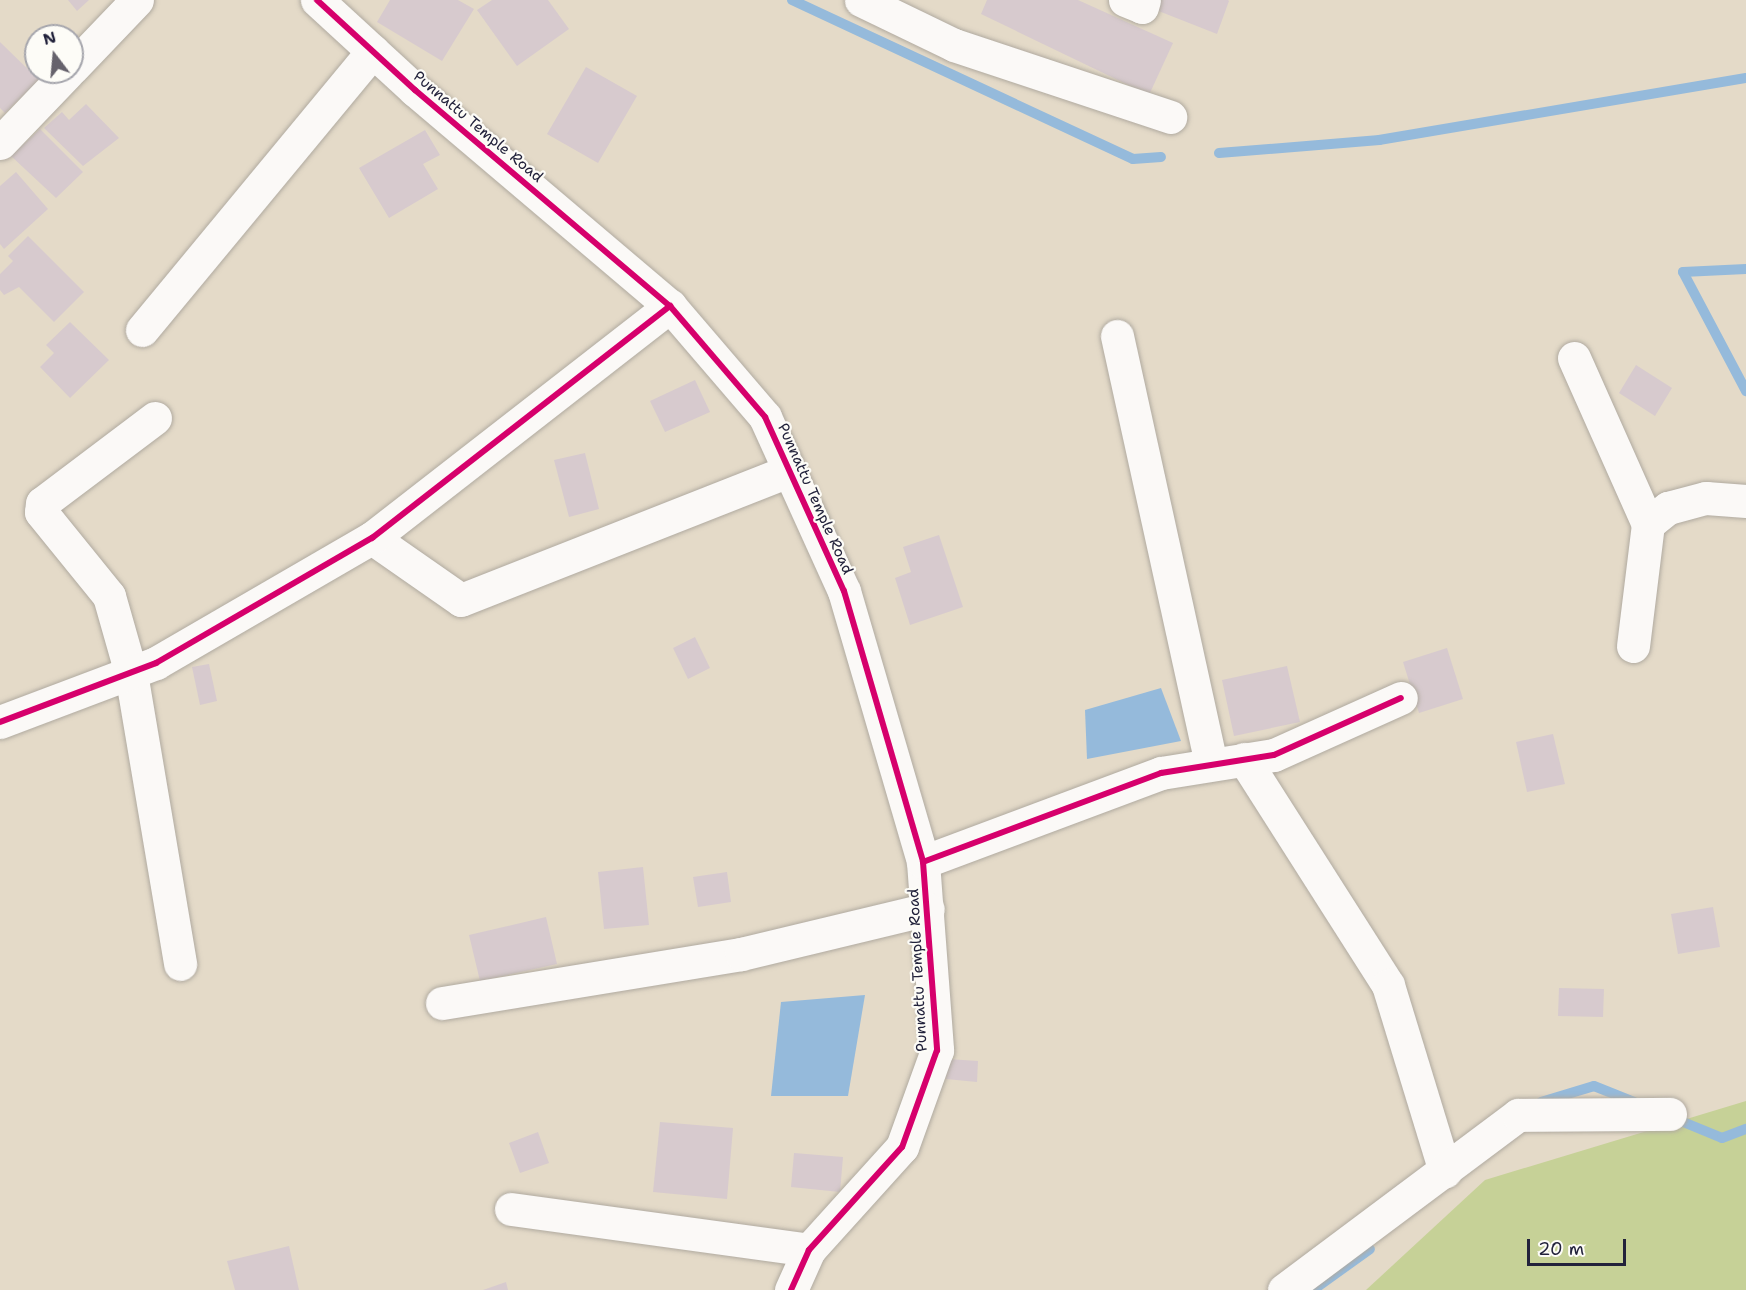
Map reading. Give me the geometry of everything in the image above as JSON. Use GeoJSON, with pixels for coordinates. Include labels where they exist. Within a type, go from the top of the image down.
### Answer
{"type":"FeatureCollection","features":[{"type":"Feature","properties":{"kind":"street"},"geometry":{"type":"LineString","coordinates":[[84,55],[137,0]]}},
{"type":"Feature","properties":{"kind":"street","name":"Punnattu Temple Road"},"geometry":{"type":"LineString","coordinates":[[317,0],[373,51],[670,306],[765,417],[844,591],[924,862],[937,1050],[902,1147],[809,1250],[791,1290]]}},
{"type":"Feature","properties":{"kind":"street"},"geometry":{"type":"LineString","coordinates":[[861,0],[954,45],[1170,117]]}},
{"type":"Feature","properties":{"kind":"street"},"geometry":{"type":"LineString","coordinates":[[1125,0],[1142,7],[1144,0]]}},
{"type":"Feature","properties":{"kind":"street"},"geometry":{"type":"LineString","coordinates":[[142,330],[373,51]]}},
{"type":"Feature","properties":{"kind":"street"},"geometry":{"type":"LineString","coordinates":[[0,143],[57,84]]}},
{"type":"Feature","properties":{"kind":"street"},"geometry":{"type":"LineString","coordinates":[[0,722],[156,663],[272,599],[372,538],[670,306]]}},
{"type":"Feature","properties":{"kind":"street"},"geometry":{"type":"LineString","coordinates":[[1117,336],[1211,763]]}},
{"type":"Feature","properties":{"kind":"street"},"geometry":{"type":"LineString","coordinates":[[1574,358],[1648,524],[1633,646]]}},
{"type":"Feature","properties":{"kind":"street"},"geometry":{"type":"LineString","coordinates":[[154,418],[42,503],[41,512],[108,596],[130,673],[180,964]]}},
{"type":"Feature","properties":{"kind":"street"},"geometry":{"type":"LineString","coordinates":[[372,538],[461,600],[789,471]]}},
{"type":"Feature","properties":{"kind":"street"},"geometry":{"type":"LineString","coordinates":[[1648,524],[1668,508],[1706,498],[1746,501]]}},
{"type":"Feature","properties":{"kind":"street"},"geometry":{"type":"LineString","coordinates":[[924,862],[1161,773],[1211,763],[1274,755],[1401,698]]}},
{"type":"Feature","properties":{"kind":"street"},"geometry":{"type":"LineString","coordinates":[[1244,759],[1388,985],[1445,1171]]}},
{"type":"Feature","properties":{"kind":"street"},"geometry":{"type":"LineString","coordinates":[[441,1003],[741,954],[928,909]]}},
{"type":"Feature","properties":{"kind":"street"},"geometry":{"type":"LineString","coordinates":[[1284,1290],[1518,1115],[1670,1114]]}},
{"type":"Feature","properties":{"kind":"street"},"geometry":{"type":"LineString","coordinates":[[511,1209],[809,1250]]}},
{"type":"Feature","properties":{"kind":"green space"},"geometry":{"type":"Polygon","coordinates":[[[1746,1101],[1746,1290],[1366,1290],[1485,1180],[1746,1101]]]}},
{"type":"Feature","properties":{"kind":"water"},"geometry":{"type":"Polygon","coordinates":[[[1161,688],[1181,741],[1087,759],[1085,710],[1161,688]]]}},
{"type":"Feature","properties":{"kind":"water"},"geometry":{"type":"Polygon","coordinates":[[[865,995],[848,1096],[771,1096],[781,1002],[865,995]]]}},
{"type":"Feature","properties":{"kind":"building"},"geometry":{"type":"Polygon","coordinates":[[[68,0],[89,0],[77,11],[68,0]]]}},
{"type":"Feature","properties":{"kind":"building"},"geometry":{"type":"Polygon","coordinates":[[[390,0],[458,0],[474,9],[442,61],[377,22],[390,0]]]}},
{"type":"Feature","properties":{"kind":"building"},"geometry":{"type":"Polygon","coordinates":[[[492,0],[548,0],[569,29],[517,66],[477,10],[492,0]]]}},
{"type":"Feature","properties":{"kind":"building"},"geometry":{"type":"Polygon","coordinates":[[[987,0],[1078,0],[1173,43],[1149,95],[981,14],[987,0]]]}},
{"type":"Feature","properties":{"kind":"building"},"geometry":{"type":"Polygon","coordinates":[[[1160,0],[1229,1],[1217,34],[1156,10],[1160,0]]]}},
{"type":"Feature","properties":{"kind":"building"},"geometry":{"type":"Polygon","coordinates":[[[0,42],[24,65],[24,84],[35,84],[5,113],[0,108],[0,42]]]}},
{"type":"Feature","properties":{"kind":"building"},"geometry":{"type":"Polygon","coordinates":[[[586,67],[637,96],[598,163],[547,134],[586,67]]]}},
{"type":"Feature","properties":{"kind":"building"},"geometry":{"type":"Polygon","coordinates":[[[86,104],[119,138],[83,166],[44,128],[62,112],[69,120],[86,104]]]}},
{"type":"Feature","properties":{"kind":"building"},"geometry":{"type":"Polygon","coordinates":[[[40,129],[83,172],[56,198],[11,156],[40,129]]]}},
{"type":"Feature","properties":{"kind":"building"},"geometry":{"type":"Polygon","coordinates":[[[425,130],[440,155],[423,164],[438,189],[389,218],[359,168],[425,130]]]}},
{"type":"Feature","properties":{"kind":"building"},"geometry":{"type":"Polygon","coordinates":[[[16,172],[48,209],[4,249],[0,244],[0,186],[16,172]]]}},
{"type":"Feature","properties":{"kind":"building"},"geometry":{"type":"Polygon","coordinates":[[[28,236],[84,292],[54,322],[19,287],[4,295],[0,290],[0,274],[13,261],[8,256],[28,236]]]}},
{"type":"Feature","properties":{"kind":"building"},"geometry":{"type":"Polygon","coordinates":[[[70,322],[109,360],[70,398],[40,367],[54,353],[46,345],[70,322]]]}},
{"type":"Feature","properties":{"kind":"building"},"geometry":{"type":"Polygon","coordinates":[[[1636,365],[1672,388],[1655,416],[1619,393],[1636,365]]]}},
{"type":"Feature","properties":{"kind":"building"},"geometry":{"type":"Polygon","coordinates":[[[695,380],[710,412],[665,432],[650,401],[695,380]]]}},
{"type":"Feature","properties":{"kind":"building"},"geometry":{"type":"Polygon","coordinates":[[[585,453],[599,509],[569,517],[554,460],[585,453]]]}},
{"type":"Feature","properties":{"kind":"building"},"geometry":{"type":"Polygon","coordinates":[[[939,535],[963,607],[910,625],[895,578],[911,572],[903,547],[939,535]]]}},
{"type":"Feature","properties":{"kind":"building"},"geometry":{"type":"Polygon","coordinates":[[[695,637],[710,668],[688,679],[673,648],[695,637]]]}},
{"type":"Feature","properties":{"kind":"building"},"geometry":{"type":"Polygon","coordinates":[[[1447,648],[1463,699],[1419,713],[1403,662],[1447,648]]]}},
{"type":"Feature","properties":{"kind":"building"},"geometry":{"type":"Polygon","coordinates":[[[209,664],[217,701],[200,705],[192,667],[209,664]]]}},
{"type":"Feature","properties":{"kind":"building"},"geometry":{"type":"Polygon","coordinates":[[[1287,666],[1300,722],[1234,736],[1222,680],[1287,666]]]}},
{"type":"Feature","properties":{"kind":"building"},"geometry":{"type":"Polygon","coordinates":[[[1553,734],[1565,784],[1527,792],[1516,742],[1553,734]]]}},
{"type":"Feature","properties":{"kind":"building"},"geometry":{"type":"Polygon","coordinates":[[[643,867],[649,925],[604,929],[598,872],[643,867]]]}},
{"type":"Feature","properties":{"kind":"building"},"geometry":{"type":"Polygon","coordinates":[[[727,872],[731,902],[698,907],[693,877],[727,872]]]}},
{"type":"Feature","properties":{"kind":"building"},"geometry":{"type":"Polygon","coordinates":[[[1713,907],[1720,947],[1678,954],[1671,914],[1713,907]]]}},
{"type":"Feature","properties":{"kind":"building"},"geometry":{"type":"Polygon","coordinates":[[[546,917],[557,964],[480,981],[469,935],[546,917]]]}},
{"type":"Feature","properties":{"kind":"building"},"geometry":{"type":"Polygon","coordinates":[[[1559,988],[1604,989],[1603,1017],[1558,1016],[1559,988]]]}},
{"type":"Feature","properties":{"kind":"building"},"geometry":{"type":"Polygon","coordinates":[[[948,1059],[978,1061],[977,1082],[946,1079],[948,1059]]]}},
{"type":"Feature","properties":{"kind":"building"},"geometry":{"type":"Polygon","coordinates":[[[660,1122],[733,1128],[727,1199],[653,1192],[660,1122]]]}},
{"type":"Feature","properties":{"kind":"building"},"geometry":{"type":"Polygon","coordinates":[[[538,1132],[549,1163],[520,1173],[509,1143],[538,1132]]]}},
{"type":"Feature","properties":{"kind":"building"},"geometry":{"type":"Polygon","coordinates":[[[794,1153],[843,1157],[840,1192],[791,1187],[794,1153]]]}},
{"type":"Feature","properties":{"kind":"building"},"geometry":{"type":"Polygon","coordinates":[[[289,1246],[299,1290],[235,1290],[227,1261],[289,1246]]]}},
{"type":"Feature","properties":{"kind":"building"},"geometry":{"type":"Polygon","coordinates":[[[506,1282],[508,1290],[483,1290],[506,1282]]]}},
{"type":"Feature","properties":{"kind":"waterway"},"geometry":{"type":"LineString","coordinates":[[792,0],[1133,159],[1161,157]]}},
{"type":"Feature","properties":{"kind":"waterway"},"geometry":{"type":"LineString","coordinates":[[1219,153],[1379,140],[1746,78]]}},
{"type":"Feature","properties":{"kind":"waterway"},"geometry":{"type":"LineString","coordinates":[[1746,269],[1683,272],[1746,391]]}},
{"type":"Feature","properties":{"kind":"waterway"},"geometry":{"type":"LineString","coordinates":[[1541,1102],[1594,1086],[1634,1102]]}},
{"type":"Feature","properties":{"kind":"waterway"},"geometry":{"type":"LineString","coordinates":[[1671,1117],[1722,1138],[1746,1129]]}},
{"type":"Feature","properties":{"kind":"waterway"},"geometry":{"type":"LineString","coordinates":[[1313,1290],[1370,1249]]}},
{"type":"Feature","properties":{"kind":"cycle path"},"geometry":{"type":"LineString","coordinates":[[317,0],[415,90],[670,306],[765,417],[844,591],[923,862],[937,1050],[902,1147],[809,1250],[791,1290]]}},
{"type":"Feature","properties":{"kind":"cycle path"},"geometry":{"type":"LineString","coordinates":[[0,722],[156,663],[372,538],[670,306]]}},
{"type":"Feature","properties":{"kind":"cycle path"},"geometry":{"type":"LineString","coordinates":[[923,862],[1161,773],[1274,755],[1401,698]]}}]}
